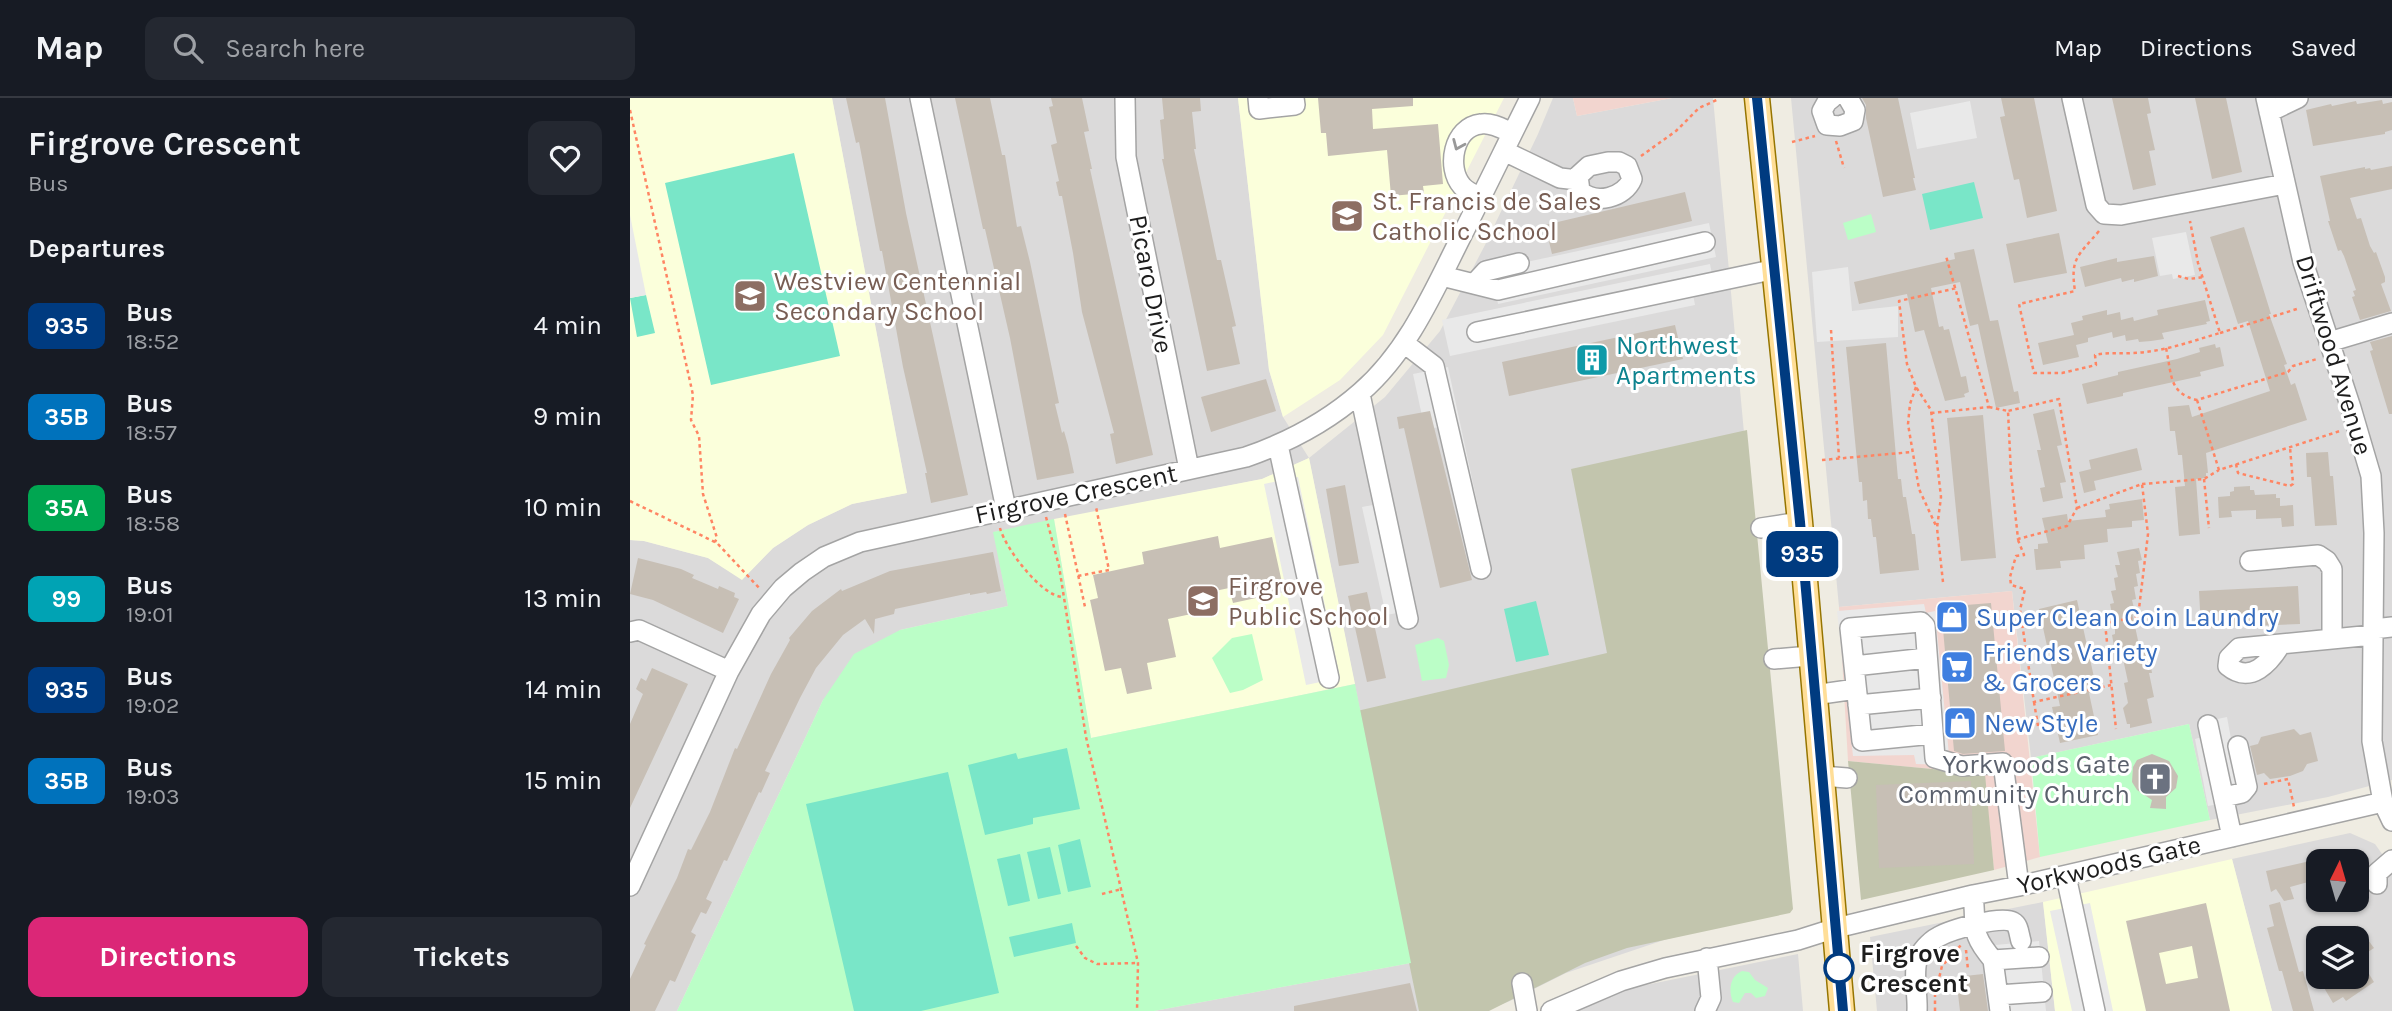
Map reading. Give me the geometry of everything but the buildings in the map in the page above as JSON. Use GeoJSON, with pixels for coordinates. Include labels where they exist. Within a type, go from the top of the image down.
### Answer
{"type":"FeatureCollection","features":[{"type":"Feature","properties":{"kind":"main road"},"geometry":{"type":"LineString","coordinates":[[1757,98],[1800,522],[1842,1011]]}},
{"type":"Feature","properties":{"kind":"street"},"geometry":{"type":"LineString","coordinates":[[919,98],[1001,510]]}},
{"type":"Feature","properties":{"kind":"street","name":"Picaro Drive"},"geometry":{"type":"LineString","coordinates":[[1125,98],[1126,157],[1189,469]]}},
{"type":"Feature","properties":{"kind":"street"},"geometry":{"type":"LineString","coordinates":[[1258,98],[1259,109],[1295,106],[1294,98]]}},
{"type":"Feature","properties":{"kind":"street","name":"Firgrove Crescent"},"geometry":{"type":"LineString","coordinates":[[630,886],[729,671],[766,607],[783,588],[824,557],[860,541],[1247,457],[1278,445],[1332,416],[1360,394],[1404,343],[1442,276],[1530,98]]}},
{"type":"Feature","properties":{"kind":"street"},"geometry":{"type":"LineString","coordinates":[[1832,98],[1826,102],[1822,111],[1827,125],[1840,126],[1853,121],[1855,110],[1849,98]]}},
{"type":"Feature","properties":{"kind":"street"},"geometry":{"type":"LineString","coordinates":[[2072,98],[2096,205],[2104,214],[2121,215],[2285,184]]}},
{"type":"Feature","properties":{"kind":"street"},"geometry":{"type":"LineString","coordinates":[[2268,105],[2298,98]]}},
{"type":"Feature","properties":{"kind":"street","name":"Driftwood Avenue"},"geometry":{"type":"LineString","coordinates":[[2268,105],[2303,262],[2371,476],[2379,631],[2372,741],[2383,802],[2392,821]]}},
{"type":"Feature","properties":{"kind":"street"},"geometry":{"type":"LineString","coordinates":[[1480,198],[1462,187],[1454,171],[1454,150],[1460,137],[1471,127],[1481,124],[1491,125],[1508,142],[1560,178],[1578,180]]}},
{"type":"Feature","properties":{"kind":"street"},"geometry":{"type":"LineString","coordinates":[[1619,162],[1627,166],[1632,178],[1622,193],[1606,198],[1587,197],[1580,191],[1578,180],[1582,170],[1589,166],[1619,162]]}},
{"type":"Feature","properties":{"kind":"street"},"geometry":{"type":"LineString","coordinates":[[1442,276],[1498,290],[1705,242]]}},
{"type":"Feature","properties":{"kind":"street"},"geometry":{"type":"LineString","coordinates":[[1475,284],[1486,271],[1519,263]]}},
{"type":"Feature","properties":{"kind":"street"},"geometry":{"type":"LineString","coordinates":[[1477,332],[1776,269]]}},
{"type":"Feature","properties":{"kind":"street"},"geometry":{"type":"LineString","coordinates":[[2329,342],[2392,323]]}},
{"type":"Feature","properties":{"kind":"street"},"geometry":{"type":"LineString","coordinates":[[1404,343],[1434,366],[1481,569]]}},
{"type":"Feature","properties":{"kind":"street"},"geometry":{"type":"LineString","coordinates":[[1360,394],[1408,619]]}},
{"type":"Feature","properties":{"kind":"street"},"geometry":{"type":"LineString","coordinates":[[1278,445],[1329,678]]}},
{"type":"Feature","properties":{"kind":"street"},"geometry":{"type":"LineString","coordinates":[[1761,528],[1800,522]]}},
{"type":"Feature","properties":{"kind":"street"},"geometry":{"type":"LineString","coordinates":[[2250,561],[2318,555],[2327,561],[2332,569],[2332,639]]}},
{"type":"Feature","properties":{"kind":"street"},"geometry":{"type":"LineString","coordinates":[[1933,734],[1862,741],[1850,628],[1921,622],[1925,626],[1936,758],[1962,766],[2003,762],[2019,886]]}},
{"type":"Feature","properties":{"kind":"street"},"geometry":{"type":"LineString","coordinates":[[630,632],[639,630],[729,671]]}},
{"type":"Feature","properties":{"kind":"street"},"geometry":{"type":"LineString","coordinates":[[2281,644],[2379,631]]}},
{"type":"Feature","properties":{"kind":"street"},"geometry":{"type":"LineString","coordinates":[[1774,659],[1810,656]]}},
{"type":"Feature","properties":{"kind":"street"},"geometry":{"type":"LineString","coordinates":[[1854,666],[1927,658]]}},
{"type":"Feature","properties":{"kind":"street"},"geometry":{"type":"LineString","coordinates":[[1814,695],[1931,698]]}},
{"type":"Feature","properties":{"kind":"street"},"geometry":{"type":"LineString","coordinates":[[2208,725],[2232,837]]}},
{"type":"Feature","properties":{"kind":"street"},"geometry":{"type":"LineString","coordinates":[[2224,797],[2242,793],[2247,787],[2238,746]]}},
{"type":"Feature","properties":{"kind":"street"},"geometry":{"type":"LineString","coordinates":[[1822,776],[1847,778]]}},
{"type":"Feature","properties":{"kind":"street","name":"Yorkwoods Gate"},"geometry":{"type":"LineString","coordinates":[[1836,928],[2383,802]]}},
{"type":"Feature","properties":{"kind":"street"},"geometry":{"type":"LineString","coordinates":[[2376,884],[2377,873],[2392,860]]}},
{"type":"Feature","properties":{"kind":"street"},"geometry":{"type":"LineString","coordinates":[[2066,876],[2095,1011]]}},
{"type":"Feature","properties":{"kind":"street"},"geometry":{"type":"LineString","coordinates":[[1973,895],[1973,925],[1980,945],[1993,960],[1999,1003],[2042,992]]}},
{"type":"Feature","properties":{"kind":"street"},"geometry":{"type":"LineString","coordinates":[[1917,1011],[1917,962],[1925,948],[1936,937],[1973,925],[2001,920],[2012,921],[2018,927],[2021,942]]}},
{"type":"Feature","properties":{"kind":"street"},"geometry":{"type":"LineString","coordinates":[[1560,1009],[1620,981],[1707,958],[1798,940],[1836,928]]}},
{"type":"Feature","properties":{"kind":"street"},"geometry":{"type":"LineString","coordinates":[[1993,960],[2039,957]]}},
{"type":"Feature","properties":{"kind":"street"},"geometry":{"type":"LineString","coordinates":[[1705,1011],[1711,998],[1707,958]]}},
{"type":"Feature","properties":{"kind":"street"},"geometry":{"type":"LineString","coordinates":[[1521,983],[1527,1011]]}},
{"type":"Feature","properties":{"kind":"path"},"geometry":{"type":"LineString","coordinates":[[1627,166],[1676,131],[1699,108],[1720,99]]}},
{"type":"Feature","properties":{"kind":"path"},"geometry":{"type":"LineString","coordinates":[[630,110],[693,395],[691,420],[699,436],[703,494],[717,538],[715,542]]}},
{"type":"Feature","properties":{"kind":"path"},"geometry":{"type":"LineString","coordinates":[[1834,131],[1844,168]]}},
{"type":"Feature","properties":{"kind":"path"},"geometry":{"type":"LineString","coordinates":[[2190,221],[2220,333]]}},
{"type":"Feature","properties":{"kind":"path"},"geometry":{"type":"LineString","coordinates":[[2099,231],[2072,267],[2075,292],[2019,304],[2034,373],[2062,373],[2096,365],[2095,355],[2109,352],[2133,353],[2166,348],[2300,308]]}},
{"type":"Feature","properties":{"kind":"path"},"geometry":{"type":"LineString","coordinates":[[1946,256],[1989,407]]}},
{"type":"Feature","properties":{"kind":"path"},"geometry":{"type":"LineString","coordinates":[[2178,276],[2189,279],[2203,277]]}},
{"type":"Feature","properties":{"kind":"path"},"geometry":{"type":"LineString","coordinates":[[1943,582],[1937,528],[1941,497],[1931,413],[1907,364],[1899,301],[1956,288]]}},
{"type":"Feature","properties":{"kind":"path"},"geometry":{"type":"LineString","coordinates":[[1831,330],[1839,458]]}},
{"type":"Feature","properties":{"kind":"path"},"geometry":{"type":"LineString","coordinates":[[2166,348],[2175,389],[2182,397],[2197,400],[2288,372],[2293,366],[2317,359]]}},
{"type":"Feature","properties":{"kind":"path"},"geometry":{"type":"LineString","coordinates":[[1916,387],[1910,404],[1908,424],[1919,488],[1937,528]]}},
{"type":"Feature","properties":{"kind":"path"},"geometry":{"type":"LineString","coordinates":[[1931,413],[1989,407],[2008,411],[2059,399],[2077,508],[2067,526],[2018,539]]}},
{"type":"Feature","properties":{"kind":"path"},"geometry":{"type":"LineString","coordinates":[[2197,400],[2219,470]]}},
{"type":"Feature","properties":{"kind":"path"},"geometry":{"type":"LineString","coordinates":[[2008,411],[2018,539],[2024,555],[2016,556],[2010,577],[2011,585],[2025,589],[2020,610],[2038,726]]}},
{"type":"Feature","properties":{"kind":"path"},"geometry":{"type":"LineString","coordinates":[[2077,508],[2142,484],[2204,479],[2235,464],[2341,430]]}},
{"type":"Feature","properties":{"kind":"path"},"geometry":{"type":"LineString","coordinates":[[2235,464],[2238,472],[2290,486],[2293,484],[2290,447]]}},
{"type":"Feature","properties":{"kind":"path"},"geometry":{"type":"LineString","coordinates":[[1822,460],[1914,452]]}},
{"type":"Feature","properties":{"kind":"path"},"geometry":{"type":"LineString","coordinates":[[2204,479],[2209,528]]}},
{"type":"Feature","properties":{"kind":"path"},"geometry":{"type":"LineString","coordinates":[[2116,729],[2105,623],[2138,617],[2148,534],[2142,484]]}},
{"type":"Feature","properties":{"kind":"path"},"geometry":{"type":"LineString","coordinates":[[630,501],[715,542],[758,587]]}},
{"type":"Feature","properties":{"kind":"path"},"geometry":{"type":"LineString","coordinates":[[1043,502],[1063,597],[1086,737],[1138,963],[1137,1011]]}},
{"type":"Feature","properties":{"kind":"path"},"geometry":{"type":"LineString","coordinates":[[1078,576],[1109,570],[1096,508]]}},
{"type":"Feature","properties":{"kind":"path"},"geometry":{"type":"LineString","coordinates":[[1001,510],[1003,539],[1009,549],[1046,592],[1063,597]]}},
{"type":"Feature","properties":{"kind":"path"},"geometry":{"type":"LineString","coordinates":[[1065,514],[1085,607]]}},
{"type":"Feature","properties":{"kind":"path"},"geometry":{"type":"LineString","coordinates":[[2034,702],[2111,685]]}},
{"type":"Feature","properties":{"kind":"path"},"geometry":{"type":"LineString","coordinates":[[2247,787],[2288,779],[2294,808]]}},
{"type":"Feature","properties":{"kind":"path"},"geometry":{"type":"LineString","coordinates":[[1102,894],[1122,889]]}},
{"type":"Feature","properties":{"kind":"path"},"geometry":{"type":"LineString","coordinates":[[1935,1011],[1942,966],[1965,942],[1968,970]]}},
{"type":"Feature","properties":{"kind":"path"},"geometry":{"type":"LineString","coordinates":[[1076,946],[1085,958],[1093,963],[1138,963]]}},
{"type":"Feature","properties":{"kind":"shaded area","name":"Westview Centennial Secondary School"},"geometry":{"type":"Polygon","coordinates":[[[630,98],[832,98],[907,493],[852,504],[808,525],[773,548],[742,580],[708,558],[644,541],[630,540],[630,98]]]}},
{"type":"Feature","properties":{"kind":"shaded area"},"geometry":{"type":"Polygon","coordinates":[[[832,98],[1238,98],[1269,370],[1283,417],[1309,458],[1262,479],[994,532],[1008,606],[900,630],[823,700],[677,1011],[630,1011],[630,540],[644,541],[708,558],[742,579],[773,548],[808,525],[852,504],[907,493],[832,98]]]}},
{"type":"Feature","properties":{"kind":"shaded area","name":"St. Francis de Sales Catholic School"},"geometry":{"type":"Polygon","coordinates":[[[1238,98],[1504,98],[1383,335],[1340,380],[1283,417],[1269,370],[1238,98]]]}},
{"type":"Feature","properties":{"kind":"shaded area"},"geometry":{"type":"Polygon","coordinates":[[[1553,98],[1573,98],[1577,116],[1672,98],[1713,98],[1788,908],[1664,940],[1566,973],[1484,1011],[1154,1011],[1411,963],[1309,458],[1385,397],[1440,331],[1485,245],[1553,98]]]}},
{"type":"Feature","properties":{"kind":"shaded area"},"geometry":{"type":"Polygon","coordinates":[[[1573,98],[1672,98],[1577,116],[1573,98]]]}},
{"type":"Feature","properties":{"kind":"shaded area"},"geometry":{"type":"Polygon","coordinates":[[[1791,98],[2392,98],[2392,780],[2328,797],[2210,820],[2189,724],[2031,758],[2012,591],[1839,607],[1791,98]]]}},
{"type":"Feature","properties":{"kind":"shaded area"},"geometry":{"type":"Polygon","coordinates":[[[1970,101],[1977,138],[1917,149],[1910,113],[1970,101]]]}},
{"type":"Feature","properties":{"kind":"shaded area"},"geometry":{"type":"Polygon","coordinates":[[[630,215],[646,295],[630,298],[630,215]]]}},
{"type":"Feature","properties":{"kind":"shaded area"},"geometry":{"type":"Polygon","coordinates":[[[1709,223],[1716,257],[1498,304],[1493,280],[1523,273],[1522,263],[1709,223]]]}},
{"type":"Feature","properties":{"kind":"shaded area"},"geometry":{"type":"Polygon","coordinates":[[[2186,232],[2195,275],[2173,279],[2172,274],[2160,276],[2152,238],[2186,232]]]}},
{"type":"Feature","properties":{"kind":"shaded area"},"geometry":{"type":"Polygon","coordinates":[[[1710,264],[1715,289],[1693,294],[1695,305],[1450,356],[1442,320],[1710,264]]]}},
{"type":"Feature","properties":{"kind":"shaded area"},"geometry":{"type":"Polygon","coordinates":[[[1848,267],[1852,311],[1898,306],[1898,337],[1817,342],[1812,272],[1848,267]]]}},
{"type":"Feature","properties":{"kind":"shaded area"},"geometry":{"type":"Polygon","coordinates":[[[1448,367],[1487,548],[1471,552],[1443,426],[1425,430],[1413,374],[1448,367]]]}},
{"type":"Feature","properties":{"kind":"shaded area"},"geometry":{"type":"Polygon","coordinates":[[[1747,430],[1793,909],[1790,913],[1627,948],[1585,963],[1489,1011],[1419,1011],[1357,711],[1607,653],[1571,469],[1747,430]]]}},
{"type":"Feature","properties":{"kind":"shaded area","name":"Firgrove Public School"},"geometry":{"type":"Polygon","coordinates":[[[1309,458],[1355,684],[1091,738],[1054,519],[1262,479],[1309,458]]]}},
{"type":"Feature","properties":{"kind":"shaded area"},"geometry":{"type":"Polygon","coordinates":[[[1298,477],[1340,678],[1306,685],[1264,484],[1298,477]]]}},
{"type":"Feature","properties":{"kind":"shaded area"},"geometry":{"type":"Polygon","coordinates":[[[1373,505],[1397,613],[1386,615],[1362,507],[1373,505]]]}},
{"type":"Feature","properties":{"kind":"shaded area"},"geometry":{"type":"Polygon","coordinates":[[[2012,591],[2040,857],[1994,870],[1984,774],[1848,761],[1839,607],[2012,591]]]}},
{"type":"Feature","properties":{"kind":"shaded area"},"geometry":{"type":"Polygon","coordinates":[[[1924,604],[1926,613],[1935,611],[1950,765],[1916,764],[1914,755],[1853,756],[1837,611],[1924,604]]]}},
{"type":"Feature","properties":{"kind":"shaded area"},"geometry":{"type":"Polygon","coordinates":[[[2227,717],[2239,782],[2226,785],[2230,802],[2208,806],[2195,739],[2205,736],[2203,722],[2227,717]]]}},
{"type":"Feature","properties":{"kind":"shaded area"},"geometry":{"type":"Polygon","coordinates":[[[1848,761],[1985,774],[1994,870],[1861,900],[1848,761]]]}},
{"type":"Feature","properties":{"kind":"shaded area"},"geometry":{"type":"Polygon","coordinates":[[[2350,833],[2375,844],[2392,868],[2392,1011],[2272,1011],[2232,859],[2350,833]]]}},
{"type":"Feature","properties":{"kind":"shaded area"},"geometry":{"type":"Polygon","coordinates":[[[2232,859],[2272,1011],[2055,1011],[2043,902],[2232,859]]]}},
{"type":"Feature","properties":{"kind":"shaded area"},"geometry":{"type":"Polygon","coordinates":[[[2043,902],[2055,1011],[1877,1011],[1870,937],[2043,902]]]}},
{"type":"Feature","properties":{"kind":"shaded area"},"geometry":{"type":"Polygon","coordinates":[[[2090,903],[2113,1011],[2072,1011],[2050,911],[2090,903]]]}},
{"type":"Feature","properties":{"kind":"shaded area"},"geometry":{"type":"Polygon","coordinates":[[[2039,941],[2046,1011],[2001,1011],[1995,945],[2039,941]]]}},
{"type":"Feature","properties":{"kind":"shaded area"},"geometry":{"type":"Polygon","coordinates":[[[1798,954],[1803,1011],[1577,1011],[1621,990],[1798,954]]]}},
{"type":"Feature","properties":{"kind":"green space"},"geometry":{"type":"Polygon","coordinates":[[[794,153],[840,356],[711,385],[665,183],[794,153]]]}},
{"type":"Feature","properties":{"kind":"green space"},"geometry":{"type":"Polygon","coordinates":[[[1974,182],[1983,218],[1930,230],[1922,194],[1974,182]]]}},
{"type":"Feature","properties":{"kind":"green space"},"geometry":{"type":"Polygon","coordinates":[[[1871,214],[1876,232],[1848,240],[1843,223],[1871,214]]]}},
{"type":"Feature","properties":{"kind":"green space"},"geometry":{"type":"Polygon","coordinates":[[[646,295],[655,333],[637,337],[630,298],[646,295]]]}},
{"type":"Feature","properties":{"kind":"green space"},"geometry":{"type":"Polygon","coordinates":[[[1054,519],[1091,738],[1355,684],[1411,963],[1154,1011],[677,1011],[823,700],[854,654],[900,630],[1008,606],[993,532],[1054,519]]]}},
{"type":"Feature","properties":{"kind":"green space"},"geometry":{"type":"Polygon","coordinates":[[[1536,601],[1549,655],[1516,662],[1504,609],[1536,601]]]}},
{"type":"Feature","properties":{"kind":"green space"},"geometry":{"type":"Polygon","coordinates":[[[1252,634],[1263,680],[1230,693],[1212,658],[1232,638],[1252,634]]]}},
{"type":"Feature","properties":{"kind":"green space"},"geometry":{"type":"Polygon","coordinates":[[[1438,638],[1444,641],[1449,665],[1446,678],[1422,681],[1415,645],[1438,638]]]}},
{"type":"Feature","properties":{"kind":"green space"},"geometry":{"type":"Polygon","coordinates":[[[2189,724],[2210,820],[2040,857],[2031,758],[2189,724]]]}},
{"type":"Feature","properties":{"kind":"green space"},"geometry":{"type":"Polygon","coordinates":[[[1067,748],[1080,809],[1033,818],[1033,824],[985,835],[968,765],[1016,753],[1018,759],[1067,748]]]}},
{"type":"Feature","properties":{"kind":"green space"},"geometry":{"type":"Polygon","coordinates":[[[948,772],[999,993],[921,1011],[854,1011],[806,804],[948,772]]]}},
{"type":"Feature","properties":{"kind":"green space"},"geometry":{"type":"Polygon","coordinates":[[[1080,839],[1091,887],[1068,892],[1058,845],[1080,839]]]}},
{"type":"Feature","properties":{"kind":"green space"},"geometry":{"type":"Polygon","coordinates":[[[1050,847],[1061,894],[1038,899],[1027,852],[1050,847]]]}},
{"type":"Feature","properties":{"kind":"green space"},"geometry":{"type":"Polygon","coordinates":[[[1020,854],[1030,901],[1008,906],[997,859],[1020,854]]]}},
{"type":"Feature","properties":{"kind":"green space"},"geometry":{"type":"Polygon","coordinates":[[[1072,923],[1076,943],[1014,957],[1009,937],[1072,923]]]}},
{"type":"Feature","properties":{"kind":"green space"},"geometry":{"type":"Polygon","coordinates":[[[1742,971],[1749,972],[1755,980],[1768,988],[1765,996],[1756,998],[1751,993],[1745,993],[1739,1003],[1733,1002],[1731,984],[1735,976],[1742,971]]]}},
{"type":"Feature","properties":{"kind":"bus line","name":"935"},"geometry":{"type":"LineString","coordinates":[[1757,98],[1800,522],[1843,1011]]}},
{"type":"Feature","properties":{"kind":"place","name":"St. Francis de Sales Catholic School"},"geometry":{"type":"Point","coordinates":[1347,216]}},
{"type":"Feature","properties":{"kind":"place","name":"Westview Centennial Secondary School"},"geometry":{"type":"Point","coordinates":[750,296]}},
{"type":"Feature","properties":{"kind":"place","name":"Northwest Apartments"},"geometry":{"type":"Point","coordinates":[1592,360]}},
{"type":"Feature","properties":{"kind":"place","name":"Firgrove Public School"},"geometry":{"type":"Point","coordinates":[1203,601]}},
{"type":"Feature","properties":{"kind":"place","name":"Super Clean Coin Laundry"},"geometry":{"type":"Point","coordinates":[1952,617]}},
{"type":"Feature","properties":{"kind":"place","name":"Friends Variety & Grocers"},"geometry":{"type":"Point","coordinates":[1957,667]}},
{"type":"Feature","properties":{"kind":"place","name":"New Style"},"geometry":{"type":"Point","coordinates":[1960,723]}},
{"type":"Feature","properties":{"kind":"place","name":"Yorkwoods Gate Community Church"},"geometry":{"type":"Point","coordinates":[2155,779]}},
{"type":"Feature","properties":{"kind":"place","name":"Firgrove Crescent"},"geometry":{"type":"Point","coordinates":[1839,968]}}]}
